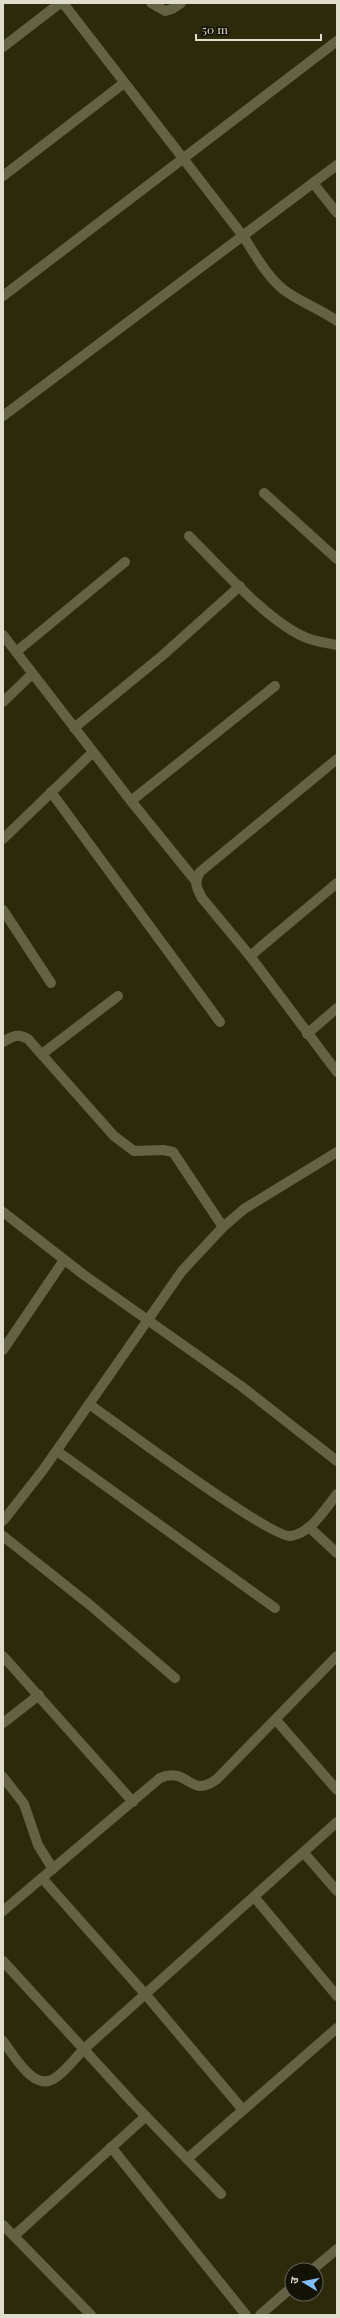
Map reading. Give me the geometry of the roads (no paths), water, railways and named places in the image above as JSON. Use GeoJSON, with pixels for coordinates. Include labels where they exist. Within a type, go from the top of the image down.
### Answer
{"type":"FeatureCollection","features":[{"type":"Feature","properties":{"kind":"street"},"geometry":{"type":"LineString","coordinates":[[3,47],[62,3],[183,158],[282,289],[337,321]]}},
{"type":"Feature","properties":{"kind":"street"},"geometry":{"type":"LineString","coordinates":[[151,3],[165,11],[172,9],[181,3]]}},
{"type":"Feature","properties":{"kind":"street"},"geometry":{"type":"LineString","coordinates":[[3,296],[337,41]]}},
{"type":"Feature","properties":{"kind":"street"},"geometry":{"type":"LineString","coordinates":[[3,176],[124,83]]}},
{"type":"Feature","properties":{"kind":"street"},"geometry":{"type":"LineString","coordinates":[[3,416],[337,165]]}},
{"type":"Feature","properties":{"kind":"street"},"geometry":{"type":"LineString","coordinates":[[313,183],[337,213]]}},
{"type":"Feature","properties":{"kind":"street"},"geometry":{"type":"LineString","coordinates":[[264,493],[337,559]]}},
{"type":"Feature","properties":{"kind":"street"},"geometry":{"type":"LineString","coordinates":[[189,536],[240,586],[288,628],[306,638],[337,645]]}},
{"type":"Feature","properties":{"kind":"street"},"geometry":{"type":"LineString","coordinates":[[16,652],[125,562]]}},
{"type":"Feature","properties":{"kind":"street"},"geometry":{"type":"LineString","coordinates":[[74,728],[163,655],[240,586]]}},
{"type":"Feature","properties":{"kind":"street"},"geometry":{"type":"LineString","coordinates":[[3,635],[131,802],[195,880],[196,888],[202,898],[250,956],[337,1072]]}},
{"type":"Feature","properties":{"kind":"street"},"geometry":{"type":"LineString","coordinates":[[3,702],[32,674]]}},
{"type":"Feature","properties":{"kind":"street"},"geometry":{"type":"LineString","coordinates":[[131,802],[275,686]]}},
{"type":"Feature","properties":{"kind":"street"},"geometry":{"type":"LineString","coordinates":[[3,839],[93,752]]}},
{"type":"Feature","properties":{"kind":"street"},"geometry":{"type":"LineString","coordinates":[[195,880],[200,872],[337,759]]}},
{"type":"Feature","properties":{"kind":"street"},"geometry":{"type":"LineString","coordinates":[[51,792],[220,1022]]}},
{"type":"Feature","properties":{"kind":"street"},"geometry":{"type":"LineString","coordinates":[[250,956],[337,883]]}},
{"type":"Feature","properties":{"kind":"street"},"geometry":{"type":"LineString","coordinates":[[3,910],[51,983]]}},
{"type":"Feature","properties":{"kind":"street"},"geometry":{"type":"LineString","coordinates":[[42,1054],[118,996]]}},
{"type":"Feature","properties":{"kind":"street"},"geometry":{"type":"LineString","coordinates":[[307,1034],[337,1008]]}},
{"type":"Feature","properties":{"kind":"street"},"geometry":{"type":"LineString","coordinates":[[3,1042],[13,1036],[20,1035],[28,1039],[114,1136],[134,1151],[163,1150],[173,1152],[224,1227]]}},
{"type":"Feature","properties":{"kind":"street"},"geometry":{"type":"LineString","coordinates":[[3,1521],[7,1507],[57,1451],[182,1271],[224,1227],[244,1209],[337,1152]]}},
{"type":"Feature","properties":{"kind":"street"},"geometry":{"type":"LineString","coordinates":[[3,1212],[64,1260],[148,1318],[241,1386],[337,1461]]}},
{"type":"Feature","properties":{"kind":"street"},"geometry":{"type":"LineString","coordinates":[[3,1350],[64,1260]]}},
{"type":"Feature","properties":{"kind":"street"},"geometry":{"type":"LineString","coordinates":[[89,1404],[240,1511],[277,1533],[289,1537],[299,1534],[309,1528],[337,1494]]}},
{"type":"Feature","properties":{"kind":"street"},"geometry":{"type":"LineString","coordinates":[[57,1451],[275,1608]]}},
{"type":"Feature","properties":{"kind":"street"},"geometry":{"type":"LineString","coordinates":[[309,1528],[337,1553]]}},
{"type":"Feature","properties":{"kind":"street"},"geometry":{"type":"LineString","coordinates":[[3,1536],[90,1605],[175,1678]]}},
{"type":"Feature","properties":{"kind":"street"},"geometry":{"type":"LineString","coordinates":[[3,1911],[160,1778],[170,1774],[181,1776],[198,1786],[207,1786],[276,1720],[337,1656]]}},
{"type":"Feature","properties":{"kind":"street"},"geometry":{"type":"LineString","coordinates":[[4,1658],[39,1695],[133,1802]]}},
{"type":"Feature","properties":{"kind":"street"},"geometry":{"type":"LineString","coordinates":[[3,1723],[39,1695]]}},
{"type":"Feature","properties":{"kind":"street"},"geometry":{"type":"LineString","coordinates":[[276,1720],[337,1790]]}},
{"type":"Feature","properties":{"kind":"street"},"geometry":{"type":"LineString","coordinates":[[3,1777],[24,1804],[38,1845],[53,1868]]}},
{"type":"Feature","properties":{"kind":"street"},"geometry":{"type":"LineString","coordinates":[[3,2041],[38,2082],[46,2083],[55,2078],[84,2049],[255,1898],[337,1822]]}},
{"type":"Feature","properties":{"kind":"street"},"geometry":{"type":"LineString","coordinates":[[304,1852],[337,1891]]}},
{"type":"Feature","properties":{"kind":"street"},"geometry":{"type":"LineString","coordinates":[[42,1878],[146,1995],[243,2110]]}},
{"type":"Feature","properties":{"kind":"street"},"geometry":{"type":"LineString","coordinates":[[255,1898],[337,1996]]}},
{"type":"Feature","properties":{"kind":"street"},"geometry":{"type":"LineString","coordinates":[[3,1961],[146,2116],[221,2194]]}},
{"type":"Feature","properties":{"kind":"street"},"geometry":{"type":"LineString","coordinates":[[187,2159],[337,2028]]}},
{"type":"Feature","properties":{"kind":"street"},"geometry":{"type":"LineString","coordinates":[[14,2236],[146,2116]]}},
{"type":"Feature","properties":{"kind":"street"},"geometry":{"type":"LineString","coordinates":[[111,2147],[246,2315]]}},
{"type":"Feature","properties":{"kind":"street"},"geometry":{"type":"LineString","coordinates":[[3,2225],[91,2315]]}},
{"type":"Feature","properties":{"kind":"street"},"geometry":{"type":"LineString","coordinates":[[324,2262],[335,2254]]}},
{"type":"Feature","properties":{"kind":"street"},"geometry":{"type":"LineString","coordinates":[[260,2315],[284,2294]]}}]}
